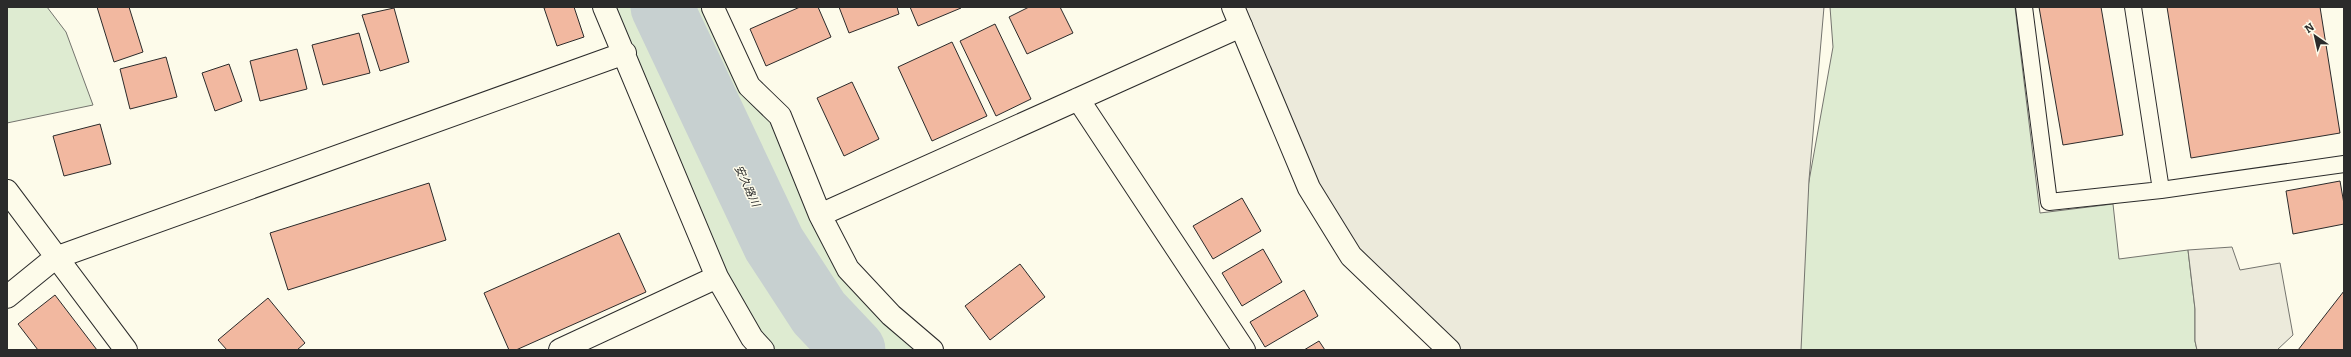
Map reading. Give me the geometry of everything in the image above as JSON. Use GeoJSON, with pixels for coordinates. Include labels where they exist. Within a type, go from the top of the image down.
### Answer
{"type":"FeatureCollection","features":[{"type":"Feature","properties":{"kind":"street"},"geometry":{"type":"LineString","coordinates":[[604,7],[625,53],[717,277],[752,338],[763,350]]}},
{"type":"Feature","properties":{"kind":"street"},"geometry":{"type":"LineString","coordinates":[[713,7],[749,86],[780,116],[820,215],[848,269],[891,316],[932,350]]}},
{"type":"Feature","properties":{"kind":"street"},"geometry":{"type":"LineString","coordinates":[[820,215],[1078,99],[1237,16],[1309,188],[1351,256],[1449,350]]}},
{"type":"Feature","properties":{"kind":"street"},"geometry":{"type":"LineString","coordinates":[[7,297],[55,258],[625,53]]}},
{"type":"Feature","properties":{"kind":"street"},"geometry":{"type":"LineString","coordinates":[[1078,99],[1244,350]]}},
{"type":"Feature","properties":{"kind":"street"},"geometry":{"type":"LineString","coordinates":[[7,191],[55,258],[126,350]]}},
{"type":"Feature","properties":{"kind":"street"},"geometry":{"type":"LineString","coordinates":[[560,350],[717,277]]}},
{"type":"Feature","properties":{"kind":"lane"},"geometry":{"type":"LineString","coordinates":[[2024,7],[2049,202],[2160,190],[2344,164]]}},
{"type":"Feature","properties":{"kind":"lane"},"geometry":{"type":"LineString","coordinates":[[2132,7],[2160,190]]}},
{"type":"Feature","properties":{"kind":"green space"},"geometry":{"type":"Polygon","coordinates":[[[7,7],[47,7],[66,32],[93,105],[7,123],[7,7]]]}},
{"type":"Feature","properties":{"kind":"green space"},"geometry":{"type":"Polygon","coordinates":[[[605,7],[714,7],[774,110],[860,282],[931,350],[769,350],[745,326],[605,7]]]}},
{"type":"Feature","properties":{"kind":"green space"},"geometry":{"type":"Polygon","coordinates":[[[1830,7],[2015,7],[2040,213],[2113,204],[2119,259],[2188,250],[2195,309],[2195,341],[2197,350],[1800,350],[1804,209],[1833,47],[1830,7]]]}},
{"type":"Feature","properties":{"kind":"shaded area"},"geometry":{"type":"Polygon","coordinates":[[[1238,7],[1824,7],[1809,180],[1801,350],[1451,350],[1383,288],[1296,156],[1238,7]]]}},
{"type":"Feature","properties":{"kind":"shaded area"},"geometry":{"type":"Polygon","coordinates":[[[2232,247],[2240,270],[2280,263],[2293,335],[2277,350],[2197,350],[2195,341],[2195,309],[2188,250],[2232,247]]]}},
{"type":"Feature","properties":{"kind":"building"},"geometry":{"type":"Polygon","coordinates":[[[97,7],[129,7],[143,52],[114,62],[97,7]]]}},
{"type":"Feature","properties":{"kind":"building"},"geometry":{"type":"Polygon","coordinates":[[[574,7],[584,37],[557,46],[544,8],[574,7]]]}},
{"type":"Feature","properties":{"kind":"building"},"geometry":{"type":"Polygon","coordinates":[[[800,7],[818,7],[831,37],[766,66],[750,29],[800,7]]]}},
{"type":"Feature","properties":{"kind":"building"},"geometry":{"type":"Polygon","coordinates":[[[839,7],[897,7],[899,14],[849,33],[839,7]]]}},
{"type":"Feature","properties":{"kind":"building"},"geometry":{"type":"Polygon","coordinates":[[[910,7],[961,7],[961,8],[918,26],[910,7]]]}},
{"type":"Feature","properties":{"kind":"building"},"geometry":{"type":"Polygon","coordinates":[[[1029,7],[1060,7],[1073,33],[1027,54],[1009,17],[1029,7]]]}},
{"type":"Feature","properties":{"kind":"building"},"geometry":{"type":"Polygon","coordinates":[[[2039,7],[2101,7],[2123,135],[2063,145],[2039,7]]]}},
{"type":"Feature","properties":{"kind":"building"},"geometry":{"type":"Polygon","coordinates":[[[2167,7],[2320,7],[2340,133],[2191,158],[2167,7]]]}},
{"type":"Feature","properties":{"kind":"building"},"geometry":{"type":"Polygon","coordinates":[[[394,8],[409,62],[380,71],[362,15],[394,8]]]}},
{"type":"Feature","properties":{"kind":"building"},"geometry":{"type":"Polygon","coordinates":[[[995,24],[1031,99],[996,116],[960,41],[995,24]]]}},
{"type":"Feature","properties":{"kind":"building"},"geometry":{"type":"Polygon","coordinates":[[[359,33],[370,73],[323,85],[312,45],[359,33]]]}},
{"type":"Feature","properties":{"kind":"building"},"geometry":{"type":"Polygon","coordinates":[[[952,42],[987,116],[932,141],[898,67],[952,42]]]}},
{"type":"Feature","properties":{"kind":"building"},"geometry":{"type":"Polygon","coordinates":[[[297,49],[307,89],[260,101],[250,61],[297,49]]]}},
{"type":"Feature","properties":{"kind":"building"},"geometry":{"type":"Polygon","coordinates":[[[166,57],[177,97],[130,109],[120,69],[166,57]]]}},
{"type":"Feature","properties":{"kind":"building"},"geometry":{"type":"Polygon","coordinates":[[[229,64],[242,101],[215,111],[202,73],[229,64]]]}},
{"type":"Feature","properties":{"kind":"building"},"geometry":{"type":"Polygon","coordinates":[[[852,82],[879,139],[844,156],[817,98],[852,82]]]}},
{"type":"Feature","properties":{"kind":"building"},"geometry":{"type":"Polygon","coordinates":[[[100,124],[111,164],[64,176],[53,136],[100,124]]]}},
{"type":"Feature","properties":{"kind":"building"},"geometry":{"type":"Polygon","coordinates":[[[2340,181],[2344,204],[2344,224],[2293,234],[2286,191],[2340,181]]]}},
{"type":"Feature","properties":{"kind":"building"},"geometry":{"type":"Polygon","coordinates":[[[429,183],[446,240],[288,290],[270,233],[429,183]]]}},
{"type":"Feature","properties":{"kind":"building"},"geometry":{"type":"Polygon","coordinates":[[[1242,198],[1261,231],[1213,259],[1193,226],[1242,198]]]}},
{"type":"Feature","properties":{"kind":"building"},"geometry":{"type":"Polygon","coordinates":[[[619,233],[646,292],[516,350],[509,350],[484,293],[619,233]]]}},
{"type":"Feature","properties":{"kind":"building"},"geometry":{"type":"Polygon","coordinates":[[[1263,249],[1282,282],[1242,306],[1222,273],[1263,249]]]}},
{"type":"Feature","properties":{"kind":"building"},"geometry":{"type":"Polygon","coordinates":[[[1020,264],[1045,297],[990,340],[965,306],[1020,264]]]}},
{"type":"Feature","properties":{"kind":"building"},"geometry":{"type":"Polygon","coordinates":[[[1304,290],[1318,316],[1265,347],[1250,322],[1304,290]]]}},
{"type":"Feature","properties":{"kind":"building"},"geometry":{"type":"Polygon","coordinates":[[[2344,291],[2344,350],[2298,350],[2344,291]]]}},
{"type":"Feature","properties":{"kind":"building"},"geometry":{"type":"Polygon","coordinates":[[[55,295],[97,350],[38,350],[18,324],[55,295]]]}},
{"type":"Feature","properties":{"kind":"building"},"geometry":{"type":"Polygon","coordinates":[[[268,298],[305,343],[297,350],[227,350],[218,340],[268,298]]]}},
{"type":"Feature","properties":{"kind":"building"},"geometry":{"type":"Polygon","coordinates":[[[1319,341],[1325,350],[1304,350],[1319,341]]]}},
{"type":"Feature","properties":{"kind":"waterway","name":"安久路川"},"geometry":{"type":"LineString","coordinates":[[662,7],[774,244],[819,313],[854,350]]}}]}
